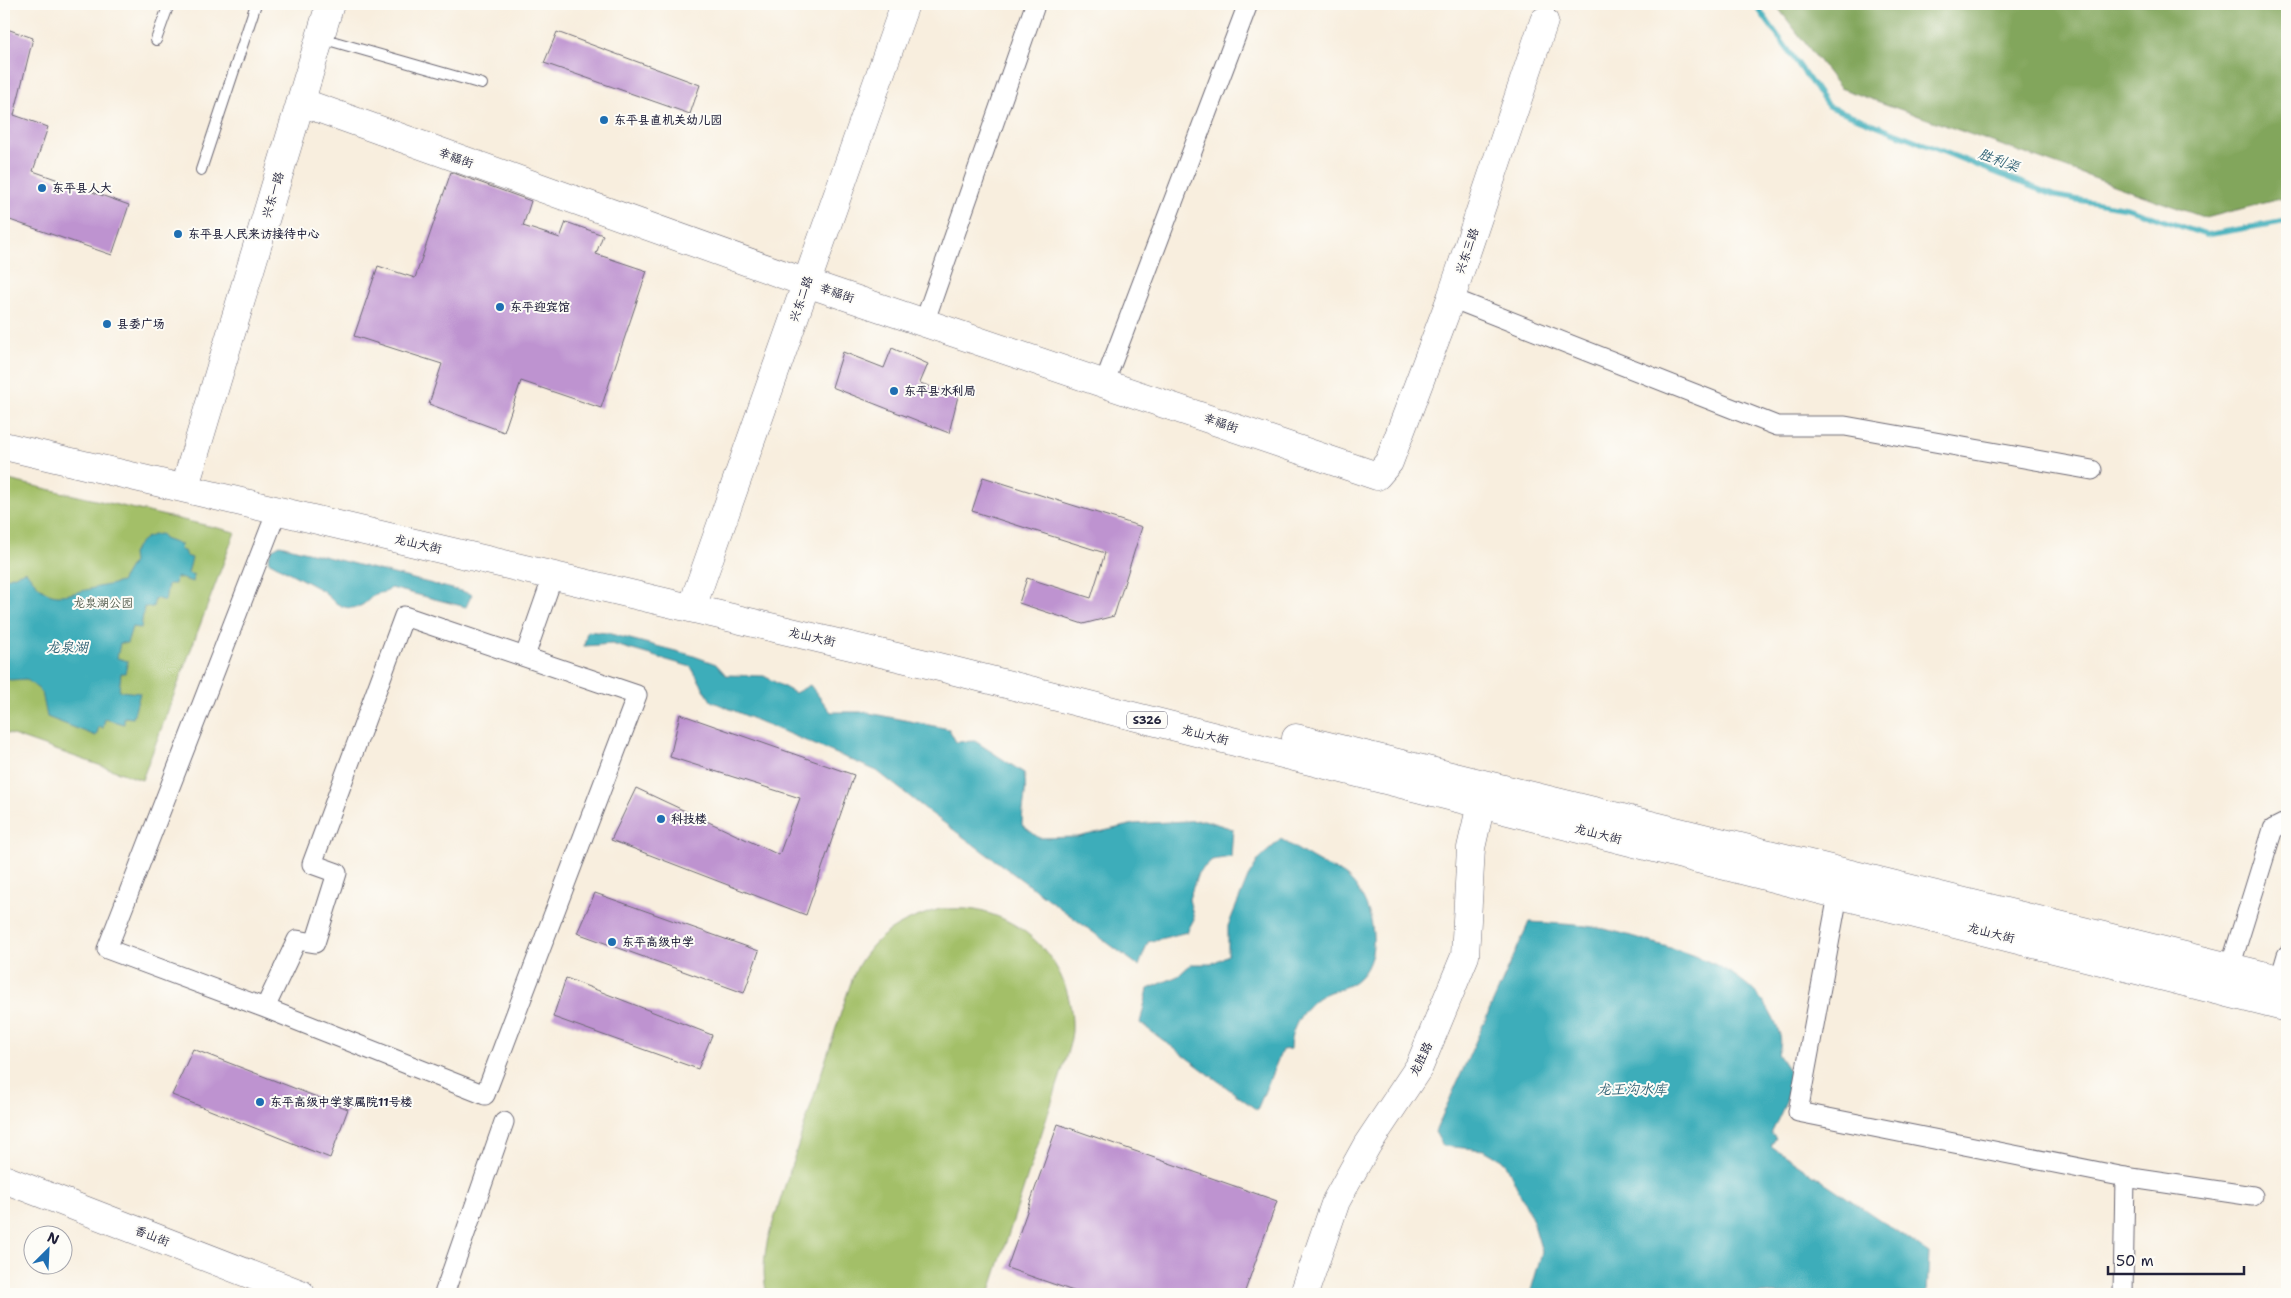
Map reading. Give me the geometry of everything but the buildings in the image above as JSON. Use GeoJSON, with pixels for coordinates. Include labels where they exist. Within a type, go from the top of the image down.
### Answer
{"type":"FeatureCollection","features":[{"type":"Feature","properties":{"kind":"main road","name":"兴东一路"},"geometry":{"type":"LineString","coordinates":[[189,473],[330,4]]}},
{"type":"Feature","properties":{"kind":"main road","name":"兴东二路"},"geometry":{"type":"LineString","coordinates":[[697,593],[905,4]]}},
{"type":"Feature","properties":{"kind":"main road","name":"兴东三路"},"geometry":{"type":"LineString","coordinates":[[1377,476],[1389,462],[1451,298],[1548,12]]}},
{"type":"Feature","properties":{"kind":"main road","name":"幸福街"},"geometry":{"type":"LineString","coordinates":[[301,102],[807,283],[1377,476]]}},
{"type":"Feature","properties":{"kind":"main road","name":"龙山大街"},"geometry":{"type":"LineString","coordinates":[[4,430],[697,593],[2227,979],[2287,1008]]}},
{"type":"Feature","properties":{"kind":"main road","name":"龙山大街"},"geometry":{"type":"LineString","coordinates":[[4,446],[931,665],[1838,894],[2227,979],[2285,971]]}},
{"type":"Feature","properties":{"kind":"main road","name":"龙胜路"},"geometry":{"type":"LineString","coordinates":[[1304,1294],[1336,1201],[1367,1145],[1419,1067],[1465,956],[1471,848],[1481,804]]}},
{"type":"Feature","properties":{"kind":"main road","name":"香山街"},"geometry":{"type":"LineString","coordinates":[[4,1179],[301,1294]]}},
{"type":"Feature","properties":{"kind":"street"},"geometry":{"type":"LineString","coordinates":[[1104,384],[1248,4]]}},
{"type":"Feature","properties":{"kind":"street"},"geometry":{"type":"LineString","coordinates":[[924,323],[1034,8]]}},
{"type":"Feature","properties":{"kind":"street"},"geometry":{"type":"LineString","coordinates":[[1451,298],[1777,426],[1845,426],[2092,470]]}},
{"type":"Feature","properties":{"kind":"street"},"geometry":{"type":"LineString","coordinates":[[265,1008],[297,940],[315,943],[337,873],[312,864],[404,616],[637,694],[485,1095],[265,1008],[107,949],[277,511]]}},
{"type":"Feature","properties":{"kind":"street"},"geometry":{"type":"LineString","coordinates":[[525,656],[553,576]]}},
{"type":"Feature","properties":{"kind":"street"},"geometry":{"type":"LineString","coordinates":[[2227,979],[2273,829],[2287,822]]}},
{"type":"Feature","properties":{"kind":"street"},"geometry":{"type":"LineString","coordinates":[[1838,894],[1798,1112],[1902,1131],[2125,1177],[2252,1196]]}},
{"type":"Feature","properties":{"kind":"street"},"geometry":{"type":"LineString","coordinates":[[444,1294],[504,1122]]}},
{"type":"Feature","properties":{"kind":"street"},"geometry":{"type":"LineString","coordinates":[[2123,1294],[2125,1177]]}},
{"type":"Feature","properties":{"kind":"lane"},"geometry":{"type":"LineString","coordinates":[[156,40],[169,4]]}},
{"type":"Feature","properties":{"kind":"lane"},"geometry":{"type":"LineString","coordinates":[[201,170],[256,4]]}},
{"type":"Feature","properties":{"kind":"lane"},"geometry":{"type":"LineString","coordinates":[[320,37],[482,84]]}},
{"type":"Feature","properties":{"kind":"green space"},"geometry":{"type":"Polygon","coordinates":[[[1775,4],[2287,4],[2287,197],[2206,218],[1840,88],[1775,4]]]}},
{"type":"Feature","properties":{"kind":"green space","name":"龙泉湖公园"},"geometry":{"type":"Polygon","coordinates":[[[4,479],[235,532],[142,780],[4,732],[4,479]]]}},
{"type":"Feature","properties":{"kind":"green space"},"geometry":{"type":"Polygon","coordinates":[[[940,909],[971,909],[996,916],[1015,925],[1032,937],[1046,952],[1057,969],[1066,988],[1071,1009],[1072,1031],[1070,1045],[989,1294],[767,1294],[764,1266],[768,1238],[855,972],[867,953],[884,935],[904,923],[940,909]]]}},
{"type":"Feature","properties":{"kind":"water","name":"龙泉湖"},"geometry":{"type":"Polygon","coordinates":[[[161,534],[164,539],[181,545],[180,550],[184,551],[186,556],[192,558],[188,573],[194,575],[193,582],[176,577],[175,584],[168,584],[165,601],[155,598],[153,607],[144,607],[141,628],[132,627],[127,643],[120,643],[117,658],[128,661],[125,673],[121,673],[119,691],[140,693],[133,718],[124,717],[124,724],[105,719],[103,728],[99,727],[96,736],[47,717],[42,692],[26,679],[10,680],[4,678],[4,579],[26,571],[41,588],[54,595],[70,594],[121,582],[133,562],[132,554],[137,546],[147,537],[161,534]]]}},
{"type":"Feature","properties":{"kind":"water"},"geometry":{"type":"Polygon","coordinates":[[[280,545],[472,594],[466,607],[391,588],[386,592],[376,594],[360,606],[355,608],[345,607],[332,600],[325,592],[268,561],[271,550],[280,545]]]}},
{"type":"Feature","properties":{"kind":"water"},"geometry":{"type":"Polygon","coordinates":[[[587,631],[607,633],[691,655],[716,664],[726,675],[764,676],[795,693],[810,685],[831,712],[864,712],[949,729],[956,742],[975,741],[1024,773],[1022,825],[1039,838],[1078,837],[1134,824],[1204,820],[1233,829],[1231,857],[1212,860],[1198,873],[1189,899],[1194,919],[1187,932],[1148,942],[1139,966],[932,814],[877,771],[711,701],[691,667],[612,644],[584,646],[587,631]]]}},
{"type":"Feature","properties":{"kind":"water"},"geometry":{"type":"Polygon","coordinates":[[[1281,839],[1313,859],[1345,875],[1356,887],[1369,912],[1372,926],[1372,955],[1367,967],[1359,978],[1347,986],[1318,998],[1300,1017],[1293,1033],[1290,1049],[1282,1050],[1257,1110],[1140,1023],[1148,989],[1178,976],[1191,964],[1211,964],[1228,955],[1228,926],[1248,877],[1259,859],[1281,839]]]}},
{"type":"Feature","properties":{"kind":"water","name":"龙王沟水库"},"geometry":{"type":"Polygon","coordinates":[[[1529,922],[1586,926],[1637,938],[1706,960],[1738,977],[1751,989],[1763,1002],[1773,1018],[1781,1040],[1778,1054],[1790,1072],[1787,1100],[1771,1134],[1776,1138],[1771,1146],[1929,1253],[1927,1294],[1530,1294],[1542,1252],[1533,1221],[1505,1162],[1484,1150],[1443,1146],[1435,1132],[1529,922]]]}},
{"type":"Feature","properties":{"kind":"waterway","name":"胜利渠"},"geometry":{"type":"LineString","coordinates":[[1755,4],[1828,106],[2055,196],[2127,208],[2206,235],[2287,221]]}},
{"type":"Feature","properties":{"kind":"place","name":"东平县直机关幼儿园"},"geometry":{"type":"Point","coordinates":[604,120]}},
{"type":"Feature","properties":{"kind":"place","name":"东平县人大"},"geometry":{"type":"Point","coordinates":[42,188]}},
{"type":"Feature","properties":{"kind":"place","name":"东平县人民来访接待中心"},"geometry":{"type":"Point","coordinates":[178,234]}},
{"type":"Feature","properties":{"kind":"place","name":"东平迎宾馆"},"geometry":{"type":"Point","coordinates":[500,307]}},
{"type":"Feature","properties":{"kind":"place","name":"县委广场"},"geometry":{"type":"Point","coordinates":[107,324]}},
{"type":"Feature","properties":{"kind":"place","name":"东平县水利局"},"geometry":{"type":"Point","coordinates":[894,391]}},
{"type":"Feature","properties":{"kind":"place","name":"科技楼"},"geometry":{"type":"Point","coordinates":[661,819]}},
{"type":"Feature","properties":{"kind":"place","name":"东平高级中学"},"geometry":{"type":"Point","coordinates":[612,942]}},
{"type":"Feature","properties":{"kind":"place","name":"东平高级中学家属院11号楼"},"geometry":{"type":"Point","coordinates":[260,1102]}}]}
